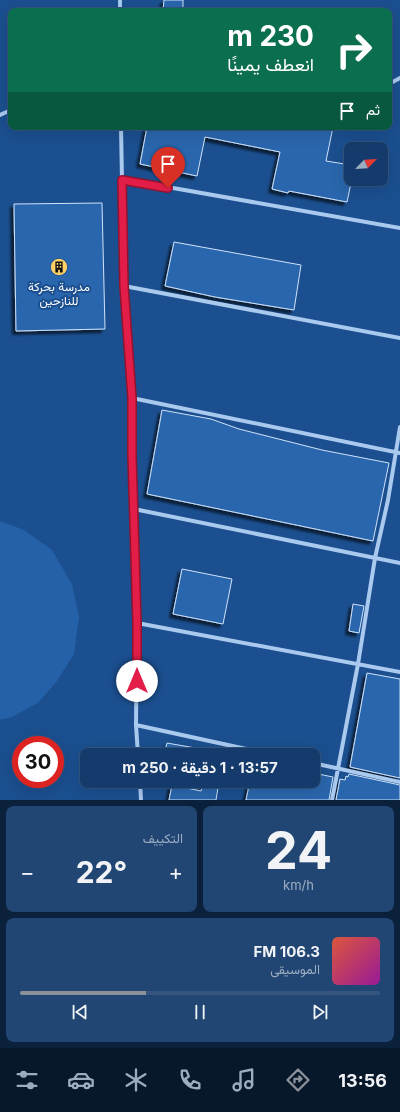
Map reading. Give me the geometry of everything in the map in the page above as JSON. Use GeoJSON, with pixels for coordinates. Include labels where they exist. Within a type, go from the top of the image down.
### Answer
{"type":"FeatureCollection","features":[{"type":"Feature","properties":{"kind":"street"},"geometry":{"type":"LineString","coordinates":[[121,130],[124,286],[132,398],[132,455],[137,623],[136,725],[138,748]]}},
{"type":"Feature","properties":{"kind":"street"},"geometry":{"type":"LineString","coordinates":[[122,180],[400,228]]}},
{"type":"Feature","properties":{"kind":"street"},"geometry":{"type":"LineString","coordinates":[[124,286],[400,338]]}},
{"type":"Feature","properties":{"kind":"street"},"geometry":{"type":"LineString","coordinates":[[132,398],[398,452]]}},
{"type":"Feature","properties":{"kind":"street"},"geometry":{"type":"LineString","coordinates":[[332,800],[358,664],[375,558],[398,452],[400,427]]}},
{"type":"Feature","properties":{"kind":"street"},"geometry":{"type":"LineString","coordinates":[[134,509],[400,563]]}},
{"type":"Feature","properties":{"kind":"street"},"geometry":{"type":"LineString","coordinates":[[137,623],[400,672]]}},
{"type":"Feature","properties":{"kind":"street"},"geometry":{"type":"LineString","coordinates":[[136,725],[242,748]]}},
{"type":"Feature","properties":{"kind":"street"},"geometry":{"type":"LineString","coordinates":[[320,765],[400,782]]}},
{"type":"Feature","properties":{"kind":"street"},"geometry":{"type":"LineString","coordinates":[[140,788],[141,800]]}},
{"type":"Feature","properties":{"kind":"shaded area"},"geometry":{"type":"Polygon","coordinates":[[[0,521],[24,530],[52,550],[72,584],[79,617],[74,654],[57,681],[38,703],[12,717],[0,720],[0,521]]]}},
{"type":"Feature","properties":{"kind":"building"},"geometry":{"type":"Polygon","coordinates":[[[164,0],[183,0],[183,8],[163,8],[164,0]]]}},
{"type":"Feature","properties":{"kind":"building"},"geometry":{"type":"Polygon","coordinates":[[[146,130],[332,130],[326,161],[344,164],[344,186],[350,186],[347,202],[289,191],[288,193],[272,189],[280,152],[205,137],[197,176],[140,164],[146,130]]]}},
{"type":"Feature","properties":{"kind":"building","name":"مدرسة بحركة للنازحين"},"geometry":{"type":"Polygon","coordinates":[[[102,203],[105,329],[16,331],[14,204],[102,203]]]}},
{"type":"Feature","properties":{"kind":"building"},"geometry":{"type":"Polygon","coordinates":[[[174,242],[301,265],[294,310],[215,297],[165,286],[174,242]]]}},
{"type":"Feature","properties":{"kind":"building"},"geometry":{"type":"Polygon","coordinates":[[[162,410],[211,419],[239,429],[322,450],[389,463],[373,541],[147,494],[162,410]]]}},
{"type":"Feature","properties":{"kind":"building"},"geometry":{"type":"Polygon","coordinates":[[[182,569],[232,579],[223,624],[173,614],[182,569]]]}},
{"type":"Feature","properties":{"kind":"building"},"geometry":{"type":"Polygon","coordinates":[[[353,604],[364,606],[359,633],[349,631],[353,604]]]}},
{"type":"Feature","properties":{"kind":"building"},"geometry":{"type":"Polygon","coordinates":[[[367,673],[400,679],[400,778],[350,767],[367,673]]]}},
{"type":"Feature","properties":{"kind":"building"},"geometry":{"type":"Polygon","coordinates":[[[167,743],[195,748],[166,748],[167,743]]]}},
{"type":"Feature","properties":{"kind":"building"},"geometry":{"type":"Polygon","coordinates":[[[320,774],[333,777],[329,800],[246,800],[249,788],[320,788],[320,774]]]}},
{"type":"Feature","properties":{"kind":"building"},"geometry":{"type":"Polygon","coordinates":[[[349,774],[400,785],[400,800],[336,800],[340,779],[345,780],[346,776],[348,777],[349,774]]]}},
{"type":"Feature","properties":{"kind":"building"},"geometry":{"type":"Polygon","coordinates":[[[171,788],[186,788],[201,791],[202,788],[218,788],[216,800],[169,800],[171,788]]]}},
{"type":"Feature","properties":{"kind":"place","name":"مدرسة بحركة للنازحين"},"geometry":{"type":"Point","coordinates":[59,267]}},
{"type":"Feature","properties":{"kind":"route"},"geometry":{"type":"LineString","coordinates":[[137,681],[132,398],[124,286],[122,180],[168,188]]}}]}
